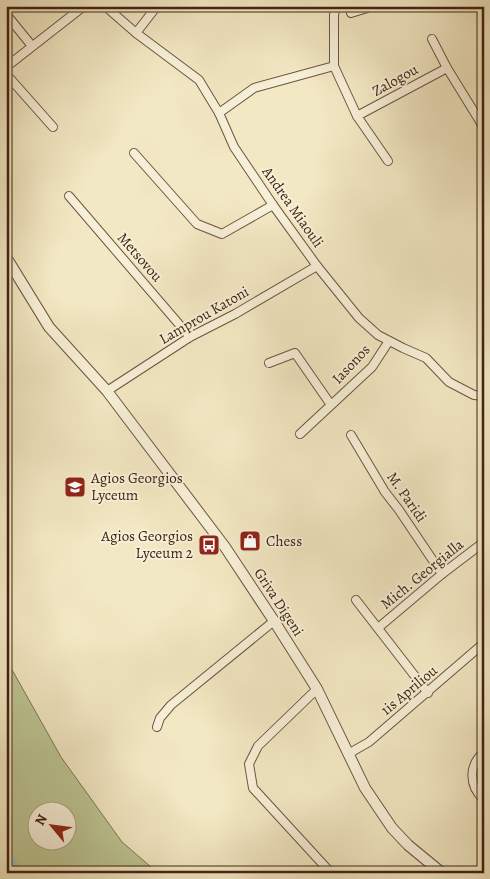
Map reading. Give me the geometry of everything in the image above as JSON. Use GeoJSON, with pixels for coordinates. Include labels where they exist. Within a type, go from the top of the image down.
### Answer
{"type":"FeatureCollection","features":[{"type":"Feature","properties":{"kind":"street"},"geometry":{"type":"LineString","coordinates":[[6,67],[84,6]]}},
{"type":"Feature","properties":{"kind":"street","name":"Andrea Miaouli"},"geometry":{"type":"LineString","coordinates":[[105,6],[136,33],[199,80],[219,113],[234,147],[317,266],[359,318],[389,341],[426,358],[448,382],[474,395],[484,396]]}},
{"type":"Feature","properties":{"kind":"street"},"geometry":{"type":"LineString","coordinates":[[136,33],[157,6]]}},
{"type":"Feature","properties":{"kind":"street"},"geometry":{"type":"LineString","coordinates":[[336,6],[334,15],[334,66],[358,116],[388,161]]}},
{"type":"Feature","properties":{"kind":"street"},"geometry":{"type":"LineString","coordinates":[[350,13],[374,6]]}},
{"type":"Feature","properties":{"kind":"street"},"geometry":{"type":"LineString","coordinates":[[6,14],[32,46]]}},
{"type":"Feature","properties":{"kind":"street"},"geometry":{"type":"LineString","coordinates":[[432,39],[446,68],[484,128]]}},
{"type":"Feature","properties":{"kind":"street"},"geometry":{"type":"LineString","coordinates":[[219,113],[254,88],[334,66]]}},
{"type":"Feature","properties":{"kind":"street","name":"Zalogou"},"geometry":{"type":"LineString","coordinates":[[358,116],[446,68]]}},
{"type":"Feature","properties":{"kind":"street"},"geometry":{"type":"LineString","coordinates":[[6,74],[53,127]]}},
{"type":"Feature","properties":{"kind":"street"},"geometry":{"type":"LineString","coordinates":[[134,153],[197,224],[222,234],[273,205]]}},
{"type":"Feature","properties":{"kind":"street","name":"Metsovou"},"geometry":{"type":"LineString","coordinates":[[69,196],[190,337]]}},
{"type":"Feature","properties":{"kind":"street","name":"Griva Digeni"},"geometry":{"type":"LineString","coordinates":[[6,257],[49,327],[107,391],[225,547],[316,689],[365,788],[392,828],[415,852],[442,873]]}},
{"type":"Feature","properties":{"kind":"street","name":"Lamprou Katoni"},"geometry":{"type":"LineString","coordinates":[[107,391],[190,337],[235,314],[317,266]]}},
{"type":"Feature","properties":{"kind":"street","name":"Iasonos"},"geometry":{"type":"LineString","coordinates":[[300,434],[372,367],[389,341]]}},
{"type":"Feature","properties":{"kind":"street","name":"Iasonos"},"geometry":{"type":"LineString","coordinates":[[270,363],[295,353],[331,405]]}},
{"type":"Feature","properties":{"kind":"street","name":"M. Paridi"},"geometry":{"type":"LineString","coordinates":[[350,434],[384,492],[399,510],[442,574]]}},
{"type":"Feature","properties":{"kind":"street","name":"Mich. Georgialla"},"geometry":{"type":"LineString","coordinates":[[378,628],[442,574],[484,542]]}},
{"type":"Feature","properties":{"kind":"street"},"geometry":{"type":"LineString","coordinates":[[356,600],[428,693]]}},
{"type":"Feature","properties":{"kind":"street"},"geometry":{"type":"LineString","coordinates":[[157,727],[160,718],[171,705],[274,621]]}},
{"type":"Feature","properties":{"kind":"street","name":"1is Apriliou"},"geometry":{"type":"LineString","coordinates":[[348,754],[369,742],[484,643]]}},
{"type":"Feature","properties":{"kind":"street"},"geometry":{"type":"LineString","coordinates":[[316,689],[258,746],[249,764],[252,788],[331,873]]}},
{"type":"Feature","properties":{"kind":"street"},"geometry":{"type":"LineString","coordinates":[[484,752],[472,767],[472,778],[477,793],[484,800]]}},
{"type":"Feature","properties":{"kind":"green space"},"geometry":{"type":"Polygon","coordinates":[[[6,659],[61,757],[122,842],[158,873],[6,873],[6,659]]]}},
{"type":"Feature","properties":{"kind":"waterway"},"geometry":{"type":"LineString","coordinates":[[6,860],[14,873]]}},
{"type":"Feature","properties":{"kind":"place","name":"Agios Georgios Lyceum"},"geometry":{"type":"Point","coordinates":[75,487]}},
{"type":"Feature","properties":{"kind":"place","name":"Chess"},"geometry":{"type":"Point","coordinates":[250,541]}},
{"type":"Feature","properties":{"kind":"place","name":"Agios Georgios Lyceum 2"},"geometry":{"type":"Point","coordinates":[209,545]}}]}
